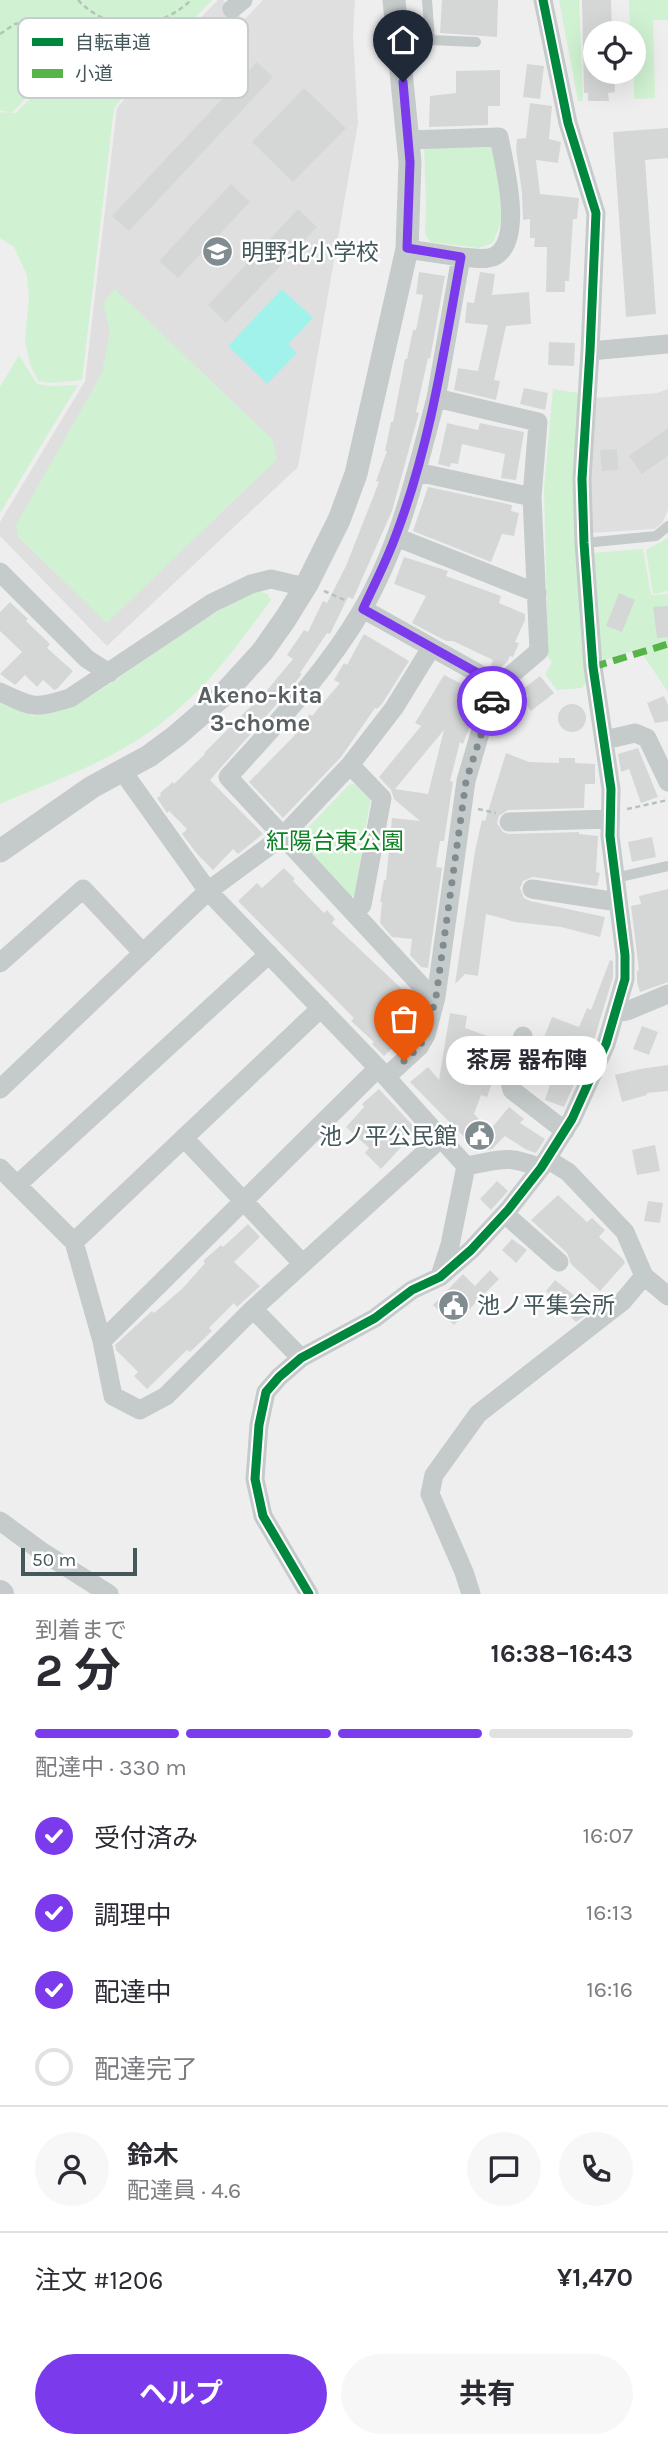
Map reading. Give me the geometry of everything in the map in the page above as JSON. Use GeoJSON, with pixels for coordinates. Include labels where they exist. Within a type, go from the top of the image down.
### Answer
{"type":"FeatureCollection","features":[{"type":"Feature","properties":{"kind":"street"},"geometry":{"type":"LineString","coordinates":[[0,851],[92,787],[123,772],[176,736],[237,681],[312,588],[356,474],[407,248],[410,162],[394,0]]}},
{"type":"Feature","properties":{"kind":"street"},"geometry":{"type":"LineString","coordinates":[[309,1594],[263,1516],[255,1479],[259,1425],[266,1392],[301,1358],[375,1318],[412,1290],[440,1277],[471,1250],[505,1214],[544,1163],[591,1081],[617,1013],[625,979],[625,955],[610,816],[611,789],[593,667],[584,543],[582,480],[596,213],[568,123],[543,0]]}},
{"type":"Feature","properties":{"kind":"street"},"geometry":{"type":"LineString","coordinates":[[407,248],[461,257],[490,258],[499,254],[505,245],[512,218],[499,137],[408,140]]}},
{"type":"Feature","properties":{"kind":"street"},"geometry":{"type":"LineString","coordinates":[[436,997],[428,993],[228,777],[313,683],[363,609],[396,537],[417,472],[436,398],[461,257]]}},
{"type":"Feature","properties":{"kind":"street"},"geometry":{"type":"LineString","coordinates":[[590,351],[668,344]]}},
{"type":"Feature","properties":{"kind":"street"},"geometry":{"type":"LineString","coordinates":[[102,1341],[243,1201],[382,1073],[419,1047],[426,1035],[436,997],[466,781],[480,733],[499,685],[539,651],[532,496],[538,422],[436,398]]}},
{"type":"Feature","properties":{"kind":"street"},"geometry":{"type":"LineString","coordinates":[[417,472],[532,496]]}},
{"type":"Feature","properties":{"kind":"street"},"geometry":{"type":"LineString","coordinates":[[396,537],[537,593]]}},
{"type":"Feature","properties":{"kind":"street"},"geometry":{"type":"LineString","coordinates":[[0,572],[88,659],[109,673]]}},
{"type":"Feature","properties":{"kind":"street"},"geometry":{"type":"LineString","coordinates":[[0,692],[30,706],[70,698],[212,603],[251,584],[271,579],[312,588]]}},
{"type":"Feature","properties":{"kind":"street"},"geometry":{"type":"LineString","coordinates":[[363,609],[499,685]]}},
{"type":"Feature","properties":{"kind":"street"},"geometry":{"type":"LineString","coordinates":[[0,1089],[208,891],[283,836],[350,765],[394,708],[431,648]]}},
{"type":"Feature","properties":{"kind":"street"},"geometry":{"type":"LineString","coordinates":[[605,740],[635,733],[647,738],[668,782]]}},
{"type":"Feature","properties":{"kind":"street"},"geometry":{"type":"LineString","coordinates":[[350,765],[382,798],[362,905],[354,913]]}},
{"type":"Feature","properties":{"kind":"street"},"geometry":{"type":"LineString","coordinates":[[123,772],[208,891],[382,1073],[466,1166]]}},
{"type":"Feature","properties":{"kind":"street"},"geometry":{"type":"LineString","coordinates":[[504,817],[610,816]]}},
{"type":"Feature","properties":{"kind":"street"},"geometry":{"type":"LineString","coordinates":[[532,888],[618,902]]}},
{"type":"Feature","properties":{"kind":"street"},"geometry":{"type":"LineString","coordinates":[[0,963],[83,889],[142,952]]}},
{"type":"Feature","properties":{"kind":"street"},"geometry":{"type":"LineString","coordinates":[[17,1185],[269,954]]}},
{"type":"Feature","properties":{"kind":"street"},"geometry":{"type":"LineString","coordinates":[[617,1013],[668,994]]}},
{"type":"Feature","properties":{"kind":"street"},"geometry":{"type":"LineString","coordinates":[[74,1242],[321,1008]]}},
{"type":"Feature","properties":{"kind":"street"},"geometry":{"type":"LineString","coordinates":[[523,1036],[508,1075],[512,1090],[565,1130]]}},
{"type":"Feature","properties":{"kind":"street"},"geometry":{"type":"LineString","coordinates":[[184,1138],[302,1263]]}},
{"type":"Feature","properties":{"kind":"street"},"geometry":{"type":"LineString","coordinates":[[0,1168],[74,1242],[102,1341],[113,1396],[140,1410],[166,1396],[302,1263],[441,1138]]}},
{"type":"Feature","properties":{"kind":"street"},"geometry":{"type":"LineString","coordinates":[[466,1166],[511,1158],[544,1163],[568,1172],[625,1232],[644,1276],[668,1296]]}},
{"type":"Feature","properties":{"kind":"street"},"geometry":{"type":"LineString","coordinates":[[440,1277],[450,1245],[466,1166]]}},
{"type":"Feature","properties":{"kind":"street"},"geometry":{"type":"LineString","coordinates":[[505,1214],[559,1262]]}},
{"type":"Feature","properties":{"kind":"street"},"geometry":{"type":"LineString","coordinates":[[471,1594],[430,1494],[434,1475],[478,1415],[623,1301],[644,1276]]}},
{"type":"Feature","properties":{"kind":"street"},"geometry":{"type":"LineString","coordinates":[[253,1309],[301,1358]]}},
{"type":"Feature","properties":{"kind":"street"},"geometry":{"type":"LineString","coordinates":[[0,1521],[41,1551],[109,1594]]}},
{"type":"Feature","properties":{"kind":"lane"},"geometry":{"type":"LineString","coordinates":[[427,0],[430,40],[476,42]]}},
{"type":"Feature","properties":{"kind":"lane"},"geometry":{"type":"LineString","coordinates":[[584,543],[656,536],[668,526]]}},
{"type":"Feature","properties":{"kind":"lane"},"geometry":{"type":"LineString","coordinates":[[615,878],[668,866]]}},
{"type":"Feature","properties":{"kind":"path"},"geometry":{"type":"LineString","coordinates":[[78,0],[103,18]]}},
{"type":"Feature","properties":{"kind":"path"},"geometry":{"type":"LineString","coordinates":[[167,18],[191,0]]}},
{"type":"Feature","properties":{"kind":"path"},"geometry":{"type":"LineString","coordinates":[[0,34],[18,24]]}},
{"type":"Feature","properties":{"kind":"path"},"geometry":{"type":"LineString","coordinates":[[312,588],[363,609]]}},
{"type":"Feature","properties":{"kind":"path"},"geometry":{"type":"LineString","coordinates":[[610,816],[668,800]]}},
{"type":"Feature","properties":{"kind":"path"},"geometry":{"type":"LineString","coordinates":[[462,806],[504,817]]}},
{"type":"Feature","properties":{"kind":"shaded area","name":"明野北小学校"},"geometry":{"type":"Polygon","coordinates":[[[218,0],[223,0],[242,18],[200,18],[218,0]]]}},
{"type":"Feature","properties":{"kind":"shaded area","name":"明野北小学校"},"geometry":{"type":"Polygon","coordinates":[[[263,0],[355,0],[353,35],[358,123],[298,467],[107,646],[0,536],[0,522],[85,381],[117,108],[125,98],[248,98],[246,18],[263,0]]]}},
{"type":"Feature","properties":{"kind":"shaded area"},"geometry":{"type":"Polygon","coordinates":[[[668,389],[668,509],[663,522],[655,529],[591,533],[588,465],[594,398],[657,393],[668,389]]]}},
{"type":"Feature","properties":{"kind":"green space"},"geometry":{"type":"Polygon","coordinates":[[[0,0],[212,0],[195,18],[18,18],[18,98],[26,98],[12,113],[16,113],[31,98],[122,98],[114,108],[82,380],[51,383],[38,381],[30,364],[25,340],[29,297],[27,275],[14,247],[0,238],[0,112],[11,113],[0,110],[0,0]]]}},
{"type":"Feature","properties":{"kind":"green space"},"geometry":{"type":"Polygon","coordinates":[[[559,0],[579,0],[583,101],[578,101],[559,0]]]}},
{"type":"Feature","properties":{"kind":"green space"},"geometry":{"type":"Polygon","coordinates":[[[629,0],[668,0],[668,20],[653,20],[655,98],[634,99],[634,84],[646,84],[646,21],[630,21],[629,0]]]}},
{"type":"Feature","properties":{"kind":"green space"},"geometry":{"type":"Polygon","coordinates":[[[424,145],[493,145],[504,214],[493,243],[479,248],[430,242],[425,234],[424,145]]]}},
{"type":"Feature","properties":{"kind":"green space"},"geometry":{"type":"Polygon","coordinates":[[[115,289],[272,439],[277,459],[107,623],[18,537],[16,525],[102,373],[110,331],[103,303],[115,289]]]}},
{"type":"Feature","properties":{"kind":"green space"},"geometry":{"type":"Polygon","coordinates":[[[19,355],[37,384],[78,385],[0,513],[0,387],[19,355]]]}},
{"type":"Feature","properties":{"kind":"green space"},"geometry":{"type":"Polygon","coordinates":[[[553,389],[578,393],[587,681],[582,688],[557,690],[545,674],[552,662],[548,657],[544,489],[553,389]]]}},
{"type":"Feature","properties":{"kind":"green space"},"geometry":{"type":"Polygon","coordinates":[[[668,538],[668,591],[653,594],[646,550],[668,538]]]}},
{"type":"Feature","properties":{"kind":"green space"},"geometry":{"type":"Polygon","coordinates":[[[643,549],[651,595],[668,594],[668,692],[639,649],[603,661],[596,628],[590,553],[643,549]]]}},
{"type":"Feature","properties":{"kind":"green space"},"geometry":{"type":"Polygon","coordinates":[[[257,590],[267,594],[271,600],[212,676],[170,716],[110,756],[0,804],[0,703],[33,716],[69,707],[96,693],[199,623],[257,590]]]}},
{"type":"Feature","properties":{"kind":"green space","name":"紅陽台東公園"},"geometry":{"type":"Polygon","coordinates":[[[350,784],[362,785],[371,797],[354,896],[344,896],[300,846],[302,834],[350,784]]]}},
{"type":"Feature","properties":{"kind":"water"},"geometry":{"type":"Polygon","coordinates":[[[282,289],[313,318],[288,344],[297,353],[267,384],[228,346],[282,289]]]}},
{"type":"Feature","properties":{"kind":"building"},"geometry":{"type":"Polygon","coordinates":[[[442,0],[498,0],[497,37],[440,33],[442,0]]]}},
{"type":"Feature","properties":{"kind":"building"},"geometry":{"type":"Polygon","coordinates":[[[582,0],[611,0],[612,21],[583,21],[583,46],[582,0]]]}},
{"type":"Feature","properties":{"kind":"building"},"geometry":{"type":"Polygon","coordinates":[[[257,62],[273,77],[129,231],[112,216],[223,98],[248,98],[248,72],[257,62]]]}},
{"type":"Feature","properties":{"kind":"building"},"geometry":{"type":"Polygon","coordinates":[[[527,64],[544,66],[540,99],[523,97],[527,64]]]}},
{"type":"Feature","properties":{"kind":"building"},"geometry":{"type":"Polygon","coordinates":[[[500,70],[500,106],[488,106],[488,125],[429,127],[430,96],[456,93],[456,71],[500,70]]]}},
{"type":"Feature","properties":{"kind":"building"},"geometry":{"type":"Polygon","coordinates":[[[584,84],[615,84],[615,92],[608,93],[609,101],[588,101],[588,93],[584,93],[584,84]]]}},
{"type":"Feature","properties":{"kind":"building"},"geometry":{"type":"Polygon","coordinates":[[[304,88],[346,128],[293,182],[252,142],[304,88]]]}},
{"type":"Feature","properties":{"kind":"building"},"geometry":{"type":"Polygon","coordinates":[[[530,103],[552,106],[549,139],[561,142],[558,163],[536,160],[540,194],[579,198],[577,219],[573,219],[569,281],[565,281],[565,292],[546,292],[547,247],[534,247],[535,238],[530,238],[530,219],[523,220],[516,149],[517,139],[526,138],[530,103]]]}},
{"type":"Feature","properties":{"kind":"building"},"geometry":{"type":"Polygon","coordinates":[[[668,128],[668,158],[645,160],[656,314],[626,317],[613,132],[668,128]]]}},
{"type":"Feature","properties":{"kind":"building"},"geometry":{"type":"Polygon","coordinates":[[[231,184],[250,202],[178,278],[159,261],[231,184]]]}},
{"type":"Feature","properties":{"kind":"building"},"geometry":{"type":"Polygon","coordinates":[[[298,209],[317,227],[226,323],[208,305],[298,209]]]}},
{"type":"Feature","properties":{"kind":"building"},"geometry":{"type":"Polygon","coordinates":[[[419,272],[445,276],[430,359],[428,358],[416,412],[419,413],[392,511],[353,599],[348,597],[330,634],[327,633],[290,689],[210,780],[263,834],[238,854],[233,849],[213,870],[182,834],[187,829],[169,811],[167,813],[157,798],[205,754],[293,659],[287,655],[304,630],[308,632],[323,601],[327,603],[346,566],[379,482],[376,481],[387,451],[405,359],[413,330],[416,330],[423,295],[416,294],[419,272]]]}},
{"type":"Feature","properties":{"kind":"building"},"geometry":{"type":"Polygon","coordinates":[[[480,272],[495,274],[492,295],[529,292],[531,324],[506,326],[494,380],[500,381],[496,400],[454,390],[458,368],[478,371],[488,325],[465,323],[467,302],[474,303],[480,272]]]}},
{"type":"Feature","properties":{"kind":"building"},"geometry":{"type":"Polygon","coordinates":[[[549,342],[575,343],[574,366],[548,365],[549,342]]]}},
{"type":"Feature","properties":{"kind":"building"},"geometry":{"type":"Polygon","coordinates":[[[524,388],[548,393],[545,410],[520,404],[524,388]]]}},
{"type":"Feature","properties":{"kind":"building"},"geometry":{"type":"Polygon","coordinates":[[[447,423],[478,430],[480,423],[524,432],[516,480],[501,478],[505,454],[462,444],[458,464],[451,463],[450,467],[438,464],[447,423]]]}},
{"type":"Feature","properties":{"kind":"building"},"geometry":{"type":"Polygon","coordinates":[[[668,428],[668,456],[642,474],[629,456],[668,428]]]}},
{"type":"Feature","properties":{"kind":"building"},"geometry":{"type":"Polygon","coordinates":[[[617,449],[618,470],[602,471],[600,450],[617,449]]]}},
{"type":"Feature","properties":{"kind":"building"},"geometry":{"type":"Polygon","coordinates":[[[428,487],[512,505],[511,511],[519,513],[514,536],[502,534],[491,562],[413,531],[428,487]]]}},
{"type":"Feature","properties":{"kind":"building"},"geometry":{"type":"Polygon","coordinates":[[[404,557],[448,571],[446,576],[501,596],[499,603],[525,614],[515,642],[519,643],[513,657],[510,656],[499,669],[491,665],[493,660],[453,641],[446,641],[412,623],[426,596],[394,584],[404,557]]]}},
{"type":"Feature","properties":{"kind":"building"},"geometry":{"type":"Polygon","coordinates":[[[619,593],[635,600],[622,632],[606,626],[619,593]]]}},
{"type":"Feature","properties":{"kind":"building"},"geometry":{"type":"Polygon","coordinates":[[[10,602],[50,644],[47,648],[73,671],[57,689],[54,690],[43,680],[37,687],[25,675],[15,685],[0,674],[22,652],[0,631],[0,612],[10,602]]]}},
{"type":"Feature","properties":{"kind":"building"},"geometry":{"type":"Polygon","coordinates":[[[668,606],[668,637],[657,638],[653,607],[668,606]]]}},
{"type":"Feature","properties":{"kind":"building"},"geometry":{"type":"Polygon","coordinates":[[[364,634],[409,661],[382,704],[375,708],[341,757],[283,818],[249,782],[340,683],[334,680],[344,663],[347,665],[364,634]]]}},
{"type":"Feature","properties":{"kind":"building"},"geometry":{"type":"Polygon","coordinates":[[[444,675],[482,694],[463,744],[460,742],[450,781],[453,782],[444,841],[440,841],[436,867],[442,868],[428,968],[421,967],[410,955],[412,939],[392,937],[380,923],[380,902],[386,880],[392,818],[420,821],[394,799],[391,790],[379,777],[421,726],[415,723],[444,675]],[[444,730],[395,789],[428,794],[444,730]]]}},
{"type":"Feature","properties":{"kind":"building"},"geometry":{"type":"Polygon","coordinates":[[[540,676],[554,693],[531,711],[523,700],[529,696],[523,689],[540,676]]]}},
{"type":"Feature","properties":{"kind":"building"},"geometry":{"type":"Polygon","coordinates":[[[664,696],[668,705],[668,721],[655,723],[647,703],[664,696]]]}},
{"type":"Feature","properties":{"kind":"building"},"geometry":{"type":"Polygon","coordinates":[[[572,704],[582,708],[586,718],[582,728],[572,732],[562,728],[558,718],[562,708],[572,704]]]}},
{"type":"Feature","properties":{"kind":"building"},"geometry":{"type":"Polygon","coordinates":[[[638,748],[658,797],[641,803],[629,769],[621,772],[618,754],[638,748]]]}},
{"type":"Feature","properties":{"kind":"building"},"geometry":{"type":"Polygon","coordinates":[[[506,753],[529,762],[559,763],[559,758],[575,758],[575,763],[595,764],[595,784],[585,784],[584,808],[508,810],[499,816],[497,823],[503,832],[509,834],[579,832],[598,836],[596,872],[600,873],[597,886],[533,877],[523,881],[520,888],[524,898],[530,901],[605,917],[600,937],[561,927],[515,922],[486,914],[478,976],[465,974],[455,984],[475,851],[482,820],[485,821],[506,753]]]}},
{"type":"Feature","properties":{"kind":"building"},"geometry":{"type":"Polygon","coordinates":[[[652,837],[656,857],[632,862],[628,842],[652,837]]]}},
{"type":"Feature","properties":{"kind":"building"},"geometry":{"type":"Polygon","coordinates":[[[284,868],[324,913],[327,910],[335,919],[332,923],[421,1007],[416,1023],[404,1036],[408,1040],[397,1051],[393,1047],[384,1056],[372,1044],[374,1042],[351,1021],[354,1018],[238,901],[257,883],[262,888],[284,868]]]}},
{"type":"Feature","properties":{"kind":"building"},"geometry":{"type":"Polygon","coordinates":[[[668,889],[668,982],[640,992],[631,906],[641,904],[639,896],[668,889]]]}},
{"type":"Feature","properties":{"kind":"building"},"geometry":{"type":"Polygon","coordinates":[[[610,960],[613,961],[613,977],[594,1040],[564,1107],[545,1100],[553,1075],[560,1078],[569,1056],[541,1045],[552,1017],[579,1027],[587,1008],[591,1010],[610,960]]]}},
{"type":"Feature","properties":{"kind":"building"},"geometry":{"type":"Polygon","coordinates":[[[450,1013],[467,1016],[465,1028],[507,1043],[487,1097],[481,1095],[474,1114],[479,1119],[470,1143],[410,1082],[428,1067],[439,1080],[450,1013]]]}},
{"type":"Feature","properties":{"kind":"building"},"geometry":{"type":"Polygon","coordinates":[[[642,1026],[658,1032],[649,1055],[633,1049],[642,1026]]]}},
{"type":"Feature","properties":{"kind":"building"},"geometry":{"type":"Polygon","coordinates":[[[668,1065],[668,1091],[647,1093],[622,1102],[615,1075],[668,1065]]]}},
{"type":"Feature","properties":{"kind":"building"},"geometry":{"type":"Polygon","coordinates":[[[379,1089],[417,1130],[381,1169],[365,1153],[369,1148],[346,1127],[364,1107],[362,1104],[379,1089]]]}},
{"type":"Feature","properties":{"kind":"building"},"geometry":{"type":"Polygon","coordinates":[[[509,1107],[524,1119],[520,1123],[545,1139],[536,1153],[505,1136],[492,1149],[479,1151],[475,1148],[509,1107]]]}},
{"type":"Feature","properties":{"kind":"building"},"geometry":{"type":"Polygon","coordinates":[[[655,1145],[660,1171],[637,1175],[632,1150],[655,1145]]]}},
{"type":"Feature","properties":{"kind":"building"},"geometry":{"type":"Polygon","coordinates":[[[497,1181],[508,1191],[491,1210],[480,1199],[497,1181]]]}},
{"type":"Feature","properties":{"kind":"building"},"geometry":{"type":"Polygon","coordinates":[[[558,1195],[587,1222],[592,1218],[605,1230],[599,1237],[625,1263],[600,1291],[571,1264],[567,1253],[531,1220],[558,1195]]]}},
{"type":"Feature","properties":{"kind":"building"},"geometry":{"type":"Polygon","coordinates":[[[648,1201],[663,1203],[660,1223],[644,1221],[648,1201]]]}},
{"type":"Feature","properties":{"kind":"building"},"geometry":{"type":"Polygon","coordinates":[[[248,1224],[260,1237],[234,1262],[260,1286],[237,1307],[234,1303],[209,1328],[212,1331],[190,1352],[187,1350],[147,1389],[134,1376],[138,1372],[116,1350],[115,1345],[152,1311],[154,1313],[183,1288],[205,1263],[203,1261],[248,1224]]]}},
{"type":"Feature","properties":{"kind":"building"},"geometry":{"type":"Polygon","coordinates":[[[512,1239],[527,1250],[516,1263],[502,1250],[512,1239]]]}},
{"type":"Feature","properties":{"kind":"building"},"geometry":{"type":"Polygon","coordinates":[[[490,1270],[499,1279],[454,1325],[433,1305],[463,1274],[475,1286],[490,1270]]]}},
{"type":"Feature","properties":{"kind":"building"},"geometry":{"type":"Polygon","coordinates":[[[555,1280],[592,1310],[576,1322],[570,1316],[572,1314],[546,1291],[555,1280]]]}},
{"type":"Feature","properties":{"kind":"marked path"},"geometry":{"type":"LineString","coordinates":[[593,667],[668,644]]}},
{"type":"Feature","properties":{"kind":"cycle path"},"geometry":{"type":"LineString","coordinates":[[309,1594],[263,1516],[255,1479],[259,1425],[266,1392],[301,1358],[375,1318],[412,1290],[440,1277],[471,1250],[508,1210],[541,1168],[572,1119],[606,1044],[625,979],[625,955],[610,836],[611,789],[593,667],[584,543],[582,479],[596,213],[568,123],[543,0]]}},
{"type":"Feature","properties":{"kind":"way so far"},"geometry":{"type":"LineString","coordinates":[[404,1061],[419,1047],[426,1035],[436,997],[466,781],[492,701]]}},
{"type":"Feature","properties":{"kind":"place","name":"明野北小学校"},"geometry":{"type":"Point","coordinates":[218,252]}},
{"type":"Feature","properties":{"kind":"place","name":"茶房 器布陣"},"geometry":{"type":"Point","coordinates":[404,1061]}},
{"type":"Feature","properties":{"kind":"place","name":"池ノ平公民館"},"geometry":{"type":"Point","coordinates":[480,1136]}},
{"type":"Feature","properties":{"kind":"place","name":"池ノ平集会所"},"geometry":{"type":"Point","coordinates":[454,1305]}},
{"type":"Feature","properties":{"kind":"district","name":"Akeno-kita 3-chome"},"geometry":{"type":"Point","coordinates":[260,709]}},
{"type":"Feature","properties":{"kind":"route"},"geometry":{"type":"LineString","coordinates":[[403,82],[410,162],[407,248],[461,257],[436,398],[417,472],[396,537],[363,609],[499,685],[492,701]]}}]}
